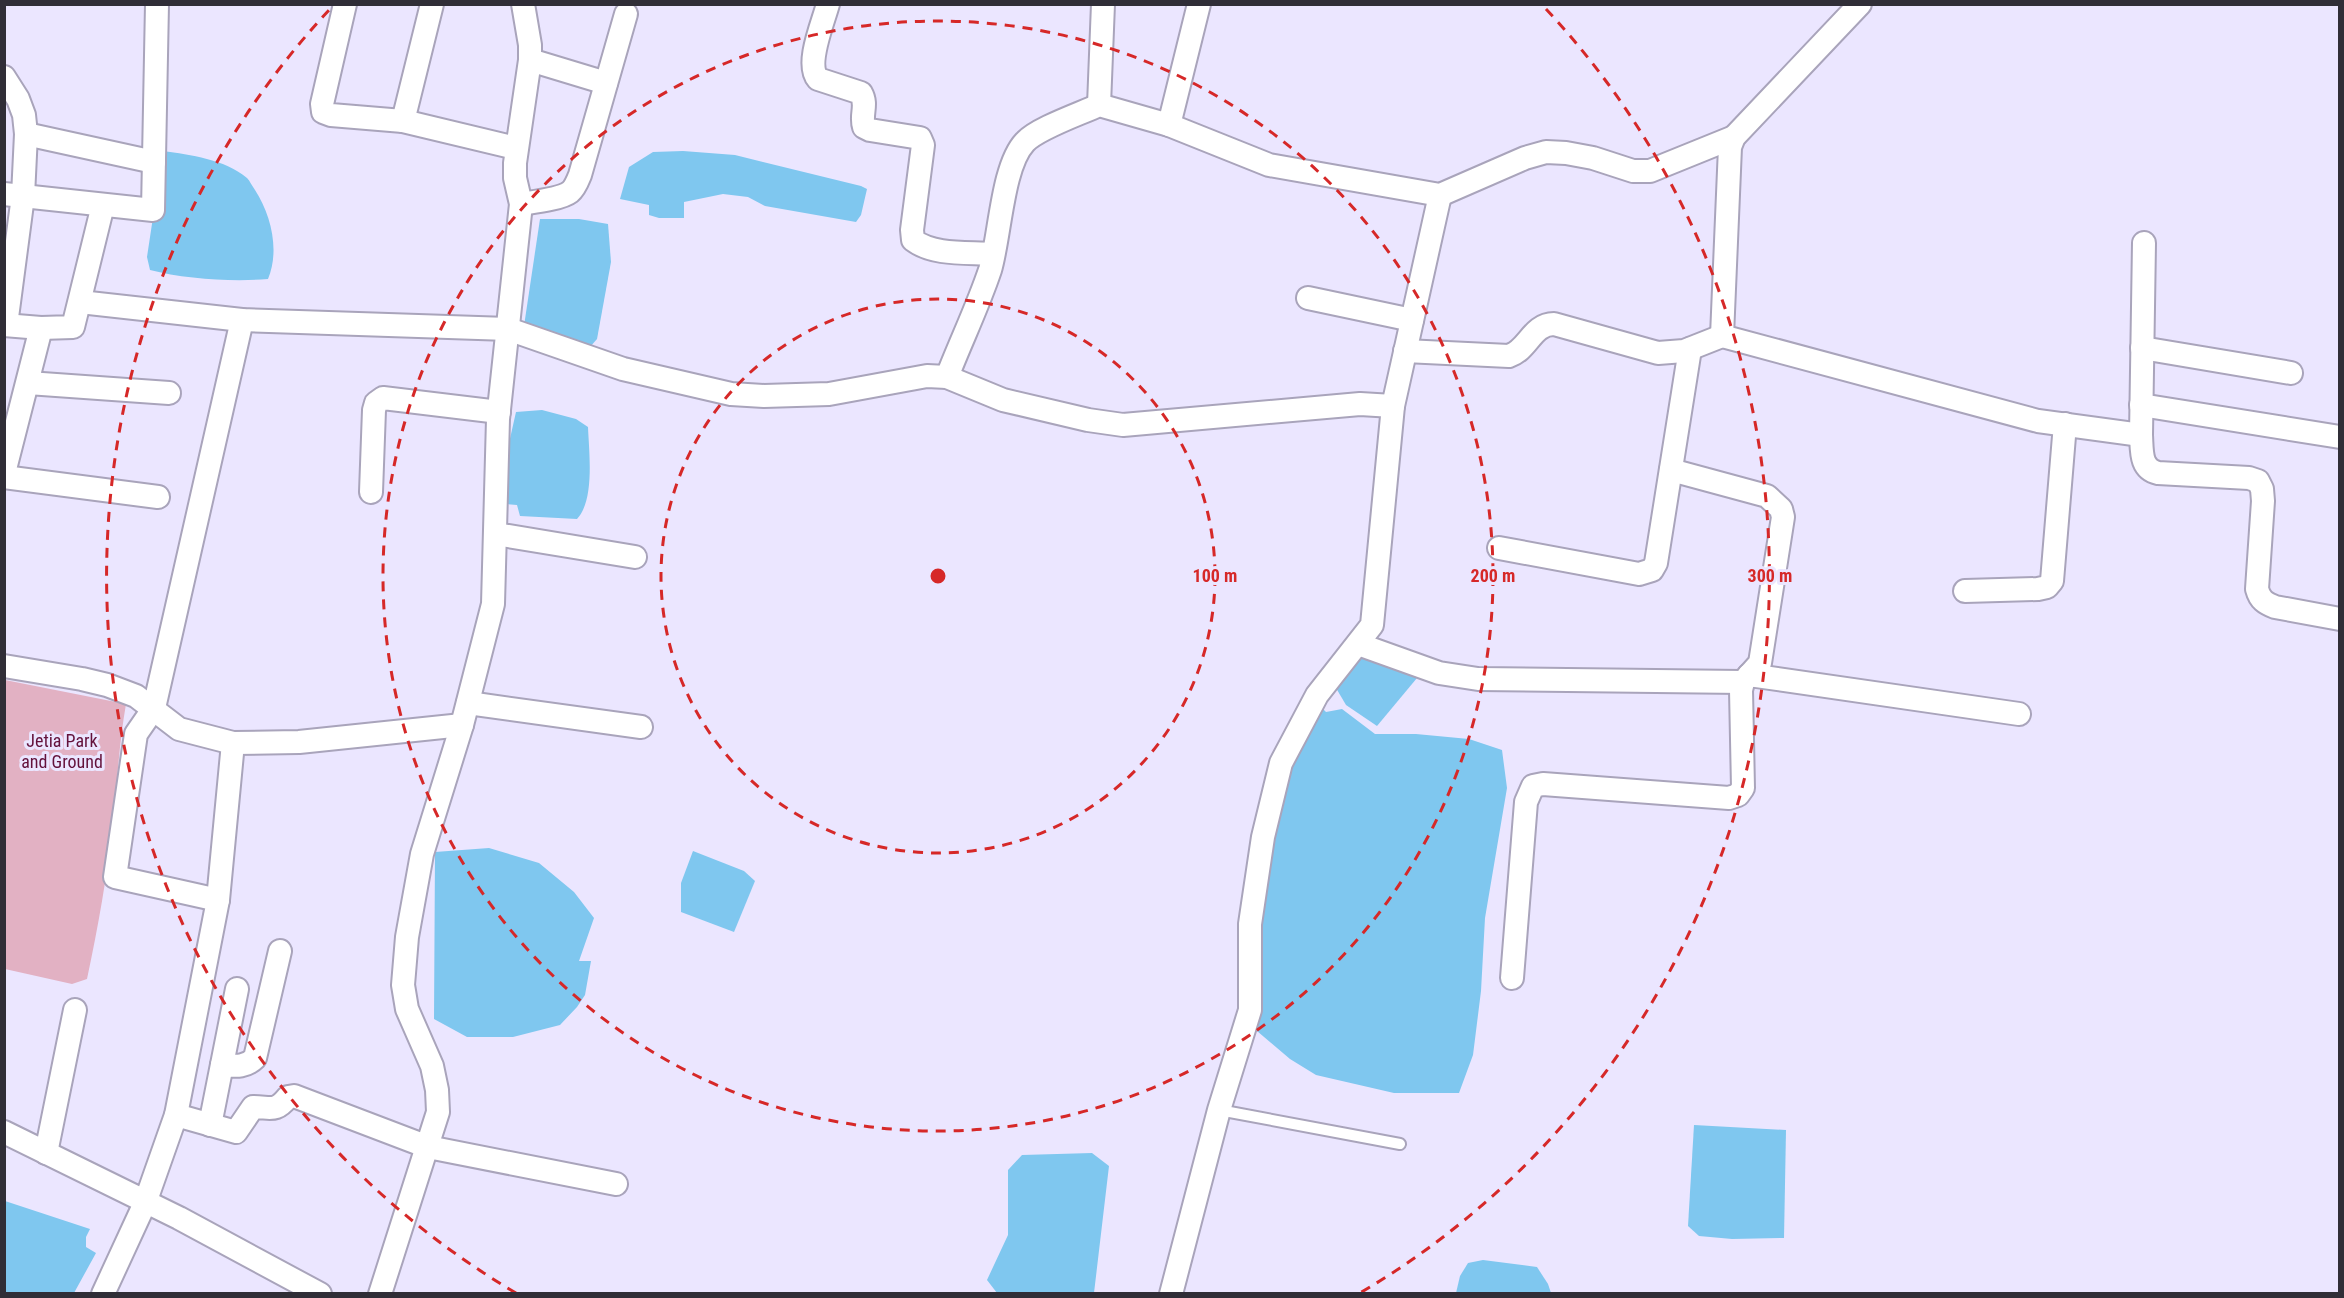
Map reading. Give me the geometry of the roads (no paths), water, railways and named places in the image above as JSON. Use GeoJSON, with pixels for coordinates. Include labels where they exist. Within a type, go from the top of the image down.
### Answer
{"type":"FeatureCollection","features":[{"type":"Feature","properties":{"kind":"street"},"geometry":{"type":"LineString","coordinates":[[14,195],[153,210],[158,4]]}},
{"type":"Feature","properties":{"kind":"street"},"geometry":{"type":"LineString","coordinates":[[345,4],[322,104],[323,111],[331,115],[403,121],[516,148]]}},
{"type":"Feature","properties":{"kind":"street"},"geometry":{"type":"LineString","coordinates":[[403,121],[432,4]]}},
{"type":"Feature","properties":{"kind":"street"},"geometry":{"type":"LineString","coordinates":[[380,1293],[438,1112],[437,1090],[432,1066],[407,1009],[403,985],[407,937],[422,854],[465,714],[494,604],[499,412],[521,204],[515,178],[516,148],[530,60],[530,45],[523,4]]}},
{"type":"Feature","properties":{"kind":"street"},"geometry":{"type":"LineString","coordinates":[[828,4],[813,57],[813,74],[818,79],[861,93],[865,100],[862,119],[864,127],[870,130],[913,135],[920,138],[923,145],[912,230],[913,240],[921,246],[932,249],[993,254]]}},
{"type":"Feature","properties":{"kind":"street"},"geometry":{"type":"LineString","coordinates":[[1099,105],[1102,4]]}},
{"type":"Feature","properties":{"kind":"street"},"geometry":{"type":"LineString","coordinates":[[1169,125],[1199,4]]}},
{"type":"Feature","properties":{"kind":"street"},"geometry":{"type":"LineString","coordinates":[[1722,336],[1730,147],[1734,137],[1860,4]]}},
{"type":"Feature","properties":{"kind":"street"},"geometry":{"type":"LineString","coordinates":[[521,204],[562,196],[570,192],[580,175],[626,14]]}},
{"type":"Feature","properties":{"kind":"street"},"geometry":{"type":"LineString","coordinates":[[530,60],[606,83]]}},
{"type":"Feature","properties":{"kind":"street"},"geometry":{"type":"LineString","coordinates":[[4,77],[24,115],[26,134],[14,195],[5,325],[41,328],[73,327],[103,205]]}},
{"type":"Feature","properties":{"kind":"street"},"geometry":{"type":"LineString","coordinates":[[947,376],[987,279],[1011,171],[1017,154],[1025,142],[1037,133],[1099,105],[1169,125],[1269,165],[1440,195],[1525,158],[1546,152],[1593,158],[1633,171],[1650,171],[1734,137]]}},
{"type":"Feature","properties":{"kind":"street"},"geometry":{"type":"LineString","coordinates":[[26,134],[154,162]]}},
{"type":"Feature","properties":{"kind":"street"},"geometry":{"type":"LineString","coordinates":[[1175,1293],[1219,1110],[1250,1010],[1250,924],[1263,837],[1281,763],[1317,695],[1372,625],[1393,406],[1440,195]]}},
{"type":"Feature","properties":{"kind":"street"},"geometry":{"type":"LineString","coordinates":[[2144,243],[2141,405],[2144,464],[2149,471],[2249,478],[2258,481],[2262,489],[2263,501],[2257,589],[2259,597],[2275,607],[2340,619]]}},
{"type":"Feature","properties":{"kind":"street"},"geometry":{"type":"LineString","coordinates":[[1308,298],[1412,320]]}},
{"type":"Feature","properties":{"kind":"street"},"geometry":{"type":"LineString","coordinates":[[80,302],[242,320],[508,329],[623,369],[732,394],[765,396],[829,394],[927,376],[947,376],[1003,400],[1088,420],[1123,425],[1360,404],[1393,406]]}},
{"type":"Feature","properties":{"kind":"street"},"geometry":{"type":"LineString","coordinates":[[218,900],[116,877],[136,734],[154,708],[242,320]]}},
{"type":"Feature","properties":{"kind":"street"},"geometry":{"type":"LineString","coordinates":[[1405,351],[1509,356],[1517,354],[1537,330],[1546,324],[1554,324],[1658,352],[1670,353],[1690,349],[1722,336],[2026,418],[2141,435]]}},
{"type":"Feature","properties":{"kind":"street"},"geometry":{"type":"LineString","coordinates":[[41,328],[4,475],[158,497]]}},
{"type":"Feature","properties":{"kind":"street"},"geometry":{"type":"LineString","coordinates":[[2142,348],[2291,374]]}},
{"type":"Feature","properties":{"kind":"street"},"geometry":{"type":"LineString","coordinates":[[1499,548],[1646,573],[1652,570],[1656,563],[1690,349]]}},
{"type":"Feature","properties":{"kind":"street"},"geometry":{"type":"LineString","coordinates":[[28,383],[169,393]]}},
{"type":"Feature","properties":{"kind":"street"},"geometry":{"type":"LineString","coordinates":[[371,492],[374,410],[376,403],[383,398],[499,412]]}},
{"type":"Feature","properties":{"kind":"street"},"geometry":{"type":"LineString","coordinates":[[2141,405],[2340,437]]}},
{"type":"Feature","properties":{"kind":"street"},"geometry":{"type":"LineString","coordinates":[[1965,591],[2038,589],[2047,587],[2052,581],[2065,424]]}},
{"type":"Feature","properties":{"kind":"street"},"geometry":{"type":"LineString","coordinates":[[1512,978],[1526,802],[1533,786],[1543,784],[1729,798],[1737,795],[1743,788],[1742,690],[1746,678],[1760,663],[1783,518],[1781,508],[1767,496],[1671,470]]}},
{"type":"Feature","properties":{"kind":"street"},"geometry":{"type":"LineString","coordinates":[[496,534],[635,557]]}},
{"type":"Feature","properties":{"kind":"street"},"geometry":{"type":"LineString","coordinates":[[1358,644],[1439,673],[1478,679],[1746,678],[2019,714]]}},
{"type":"Feature","properties":{"kind":"street"},"geometry":{"type":"LineString","coordinates":[[4,666],[107,685],[136,696],[179,729],[233,743],[299,742],[465,714],[641,727]]}},
{"type":"Feature","properties":{"kind":"street"},"geometry":{"type":"LineString","coordinates":[[103,1293],[145,1203],[176,1115],[218,900],[233,743]]}},
{"type":"Feature","properties":{"kind":"street"},"geometry":{"type":"LineString","coordinates":[[222,1065],[249,1065],[255,1058],[280,951]]}},
{"type":"Feature","properties":{"kind":"street"},"geometry":{"type":"LineString","coordinates":[[210,1125],[237,989]]}},
{"type":"Feature","properties":{"kind":"street"},"geometry":{"type":"LineString","coordinates":[[46,1153],[75,1010]]}},
{"type":"Feature","properties":{"kind":"street"},"geometry":{"type":"LineString","coordinates":[[176,1115],[236,1132],[253,1107],[273,1109],[279,1107],[288,1097],[294,1096],[428,1147],[616,1184]]}},
{"type":"Feature","properties":{"kind":"street"},"geometry":{"type":"LineString","coordinates":[[4,1132],[179,1218],[320,1293]]}},
{"type":"Feature","properties":{"kind":"lane"},"geometry":{"type":"LineString","coordinates":[[1219,1110],[1400,1144]]}},
{"type":"Feature","properties":{"kind":"water"},"geometry":{"type":"Polygon","coordinates":[[[163,151],[218,162],[248,179],[261,200],[272,233],[272,268],[268,279],[209,279],[150,270],[147,257],[163,151]]]}},
{"type":"Feature","properties":{"kind":"water"},"geometry":{"type":"Polygon","coordinates":[[[683,151],[735,155],[861,186],[867,189],[861,215],[856,222],[765,206],[748,197],[723,194],[684,202],[684,218],[659,218],[649,215],[649,205],[620,199],[629,167],[653,152],[683,151]]]}},
{"type":"Feature","properties":{"kind":"water"},"geometry":{"type":"Polygon","coordinates":[[[540,219],[579,219],[608,224],[611,262],[597,339],[583,355],[524,326],[540,219]]]}},
{"type":"Feature","properties":{"kind":"water"},"geometry":{"type":"Polygon","coordinates":[[[542,410],[576,419],[588,427],[589,488],[583,511],[577,519],[520,516],[517,505],[506,504],[509,443],[516,412],[542,410]]]}},
{"type":"Feature","properties":{"kind":"water"},"geometry":{"type":"Polygon","coordinates":[[[1376,637],[1411,653],[1422,672],[1377,726],[1346,705],[1336,688],[1376,637]]]}},
{"type":"Feature","properties":{"kind":"water"},"geometry":{"type":"Polygon","coordinates":[[[1322,708],[1326,712],[1342,709],[1375,734],[1416,734],[1469,739],[1502,750],[1507,788],[1485,918],[1481,991],[1473,1055],[1459,1093],[1394,1093],[1316,1075],[1290,1059],[1257,1031],[1250,957],[1281,763],[1322,708]]]}},
{"type":"Feature","properties":{"kind":"water"},"geometry":{"type":"Polygon","coordinates":[[[489,848],[539,863],[574,892],[594,918],[579,961],[591,961],[585,995],[560,1025],[513,1037],[467,1037],[434,1019],[435,852],[489,848]]]}},
{"type":"Feature","properties":{"kind":"water"},"geometry":{"type":"Polygon","coordinates":[[[693,851],[744,871],[755,881],[734,932],[681,912],[681,883],[693,851]]]}},
{"type":"Feature","properties":{"kind":"water"},"geometry":{"type":"Polygon","coordinates":[[[1694,1125],[1786,1130],[1784,1238],[1732,1239],[1699,1236],[1688,1226],[1694,1125]]]}},
{"type":"Feature","properties":{"kind":"water"},"geometry":{"type":"Polygon","coordinates":[[[1092,1153],[1109,1166],[1094,1293],[997,1293],[987,1280],[1008,1235],[1008,1170],[1022,1155],[1092,1153]]]}},
{"type":"Feature","properties":{"kind":"water"},"geometry":{"type":"Polygon","coordinates":[[[5,1201],[90,1229],[86,1237],[86,1247],[96,1253],[74,1293],[5,1293],[5,1201]]]}},
{"type":"Feature","properties":{"kind":"water"},"geometry":{"type":"Polygon","coordinates":[[[1483,1260],[1537,1267],[1551,1293],[1456,1293],[1460,1276],[1468,1263],[1483,1260]]]}},
{"type":"Feature","properties":{"kind":"park label","name":"Jetia Park and Ground"},"geometry":{"type":"Point","coordinates":[62,750]}}]}
